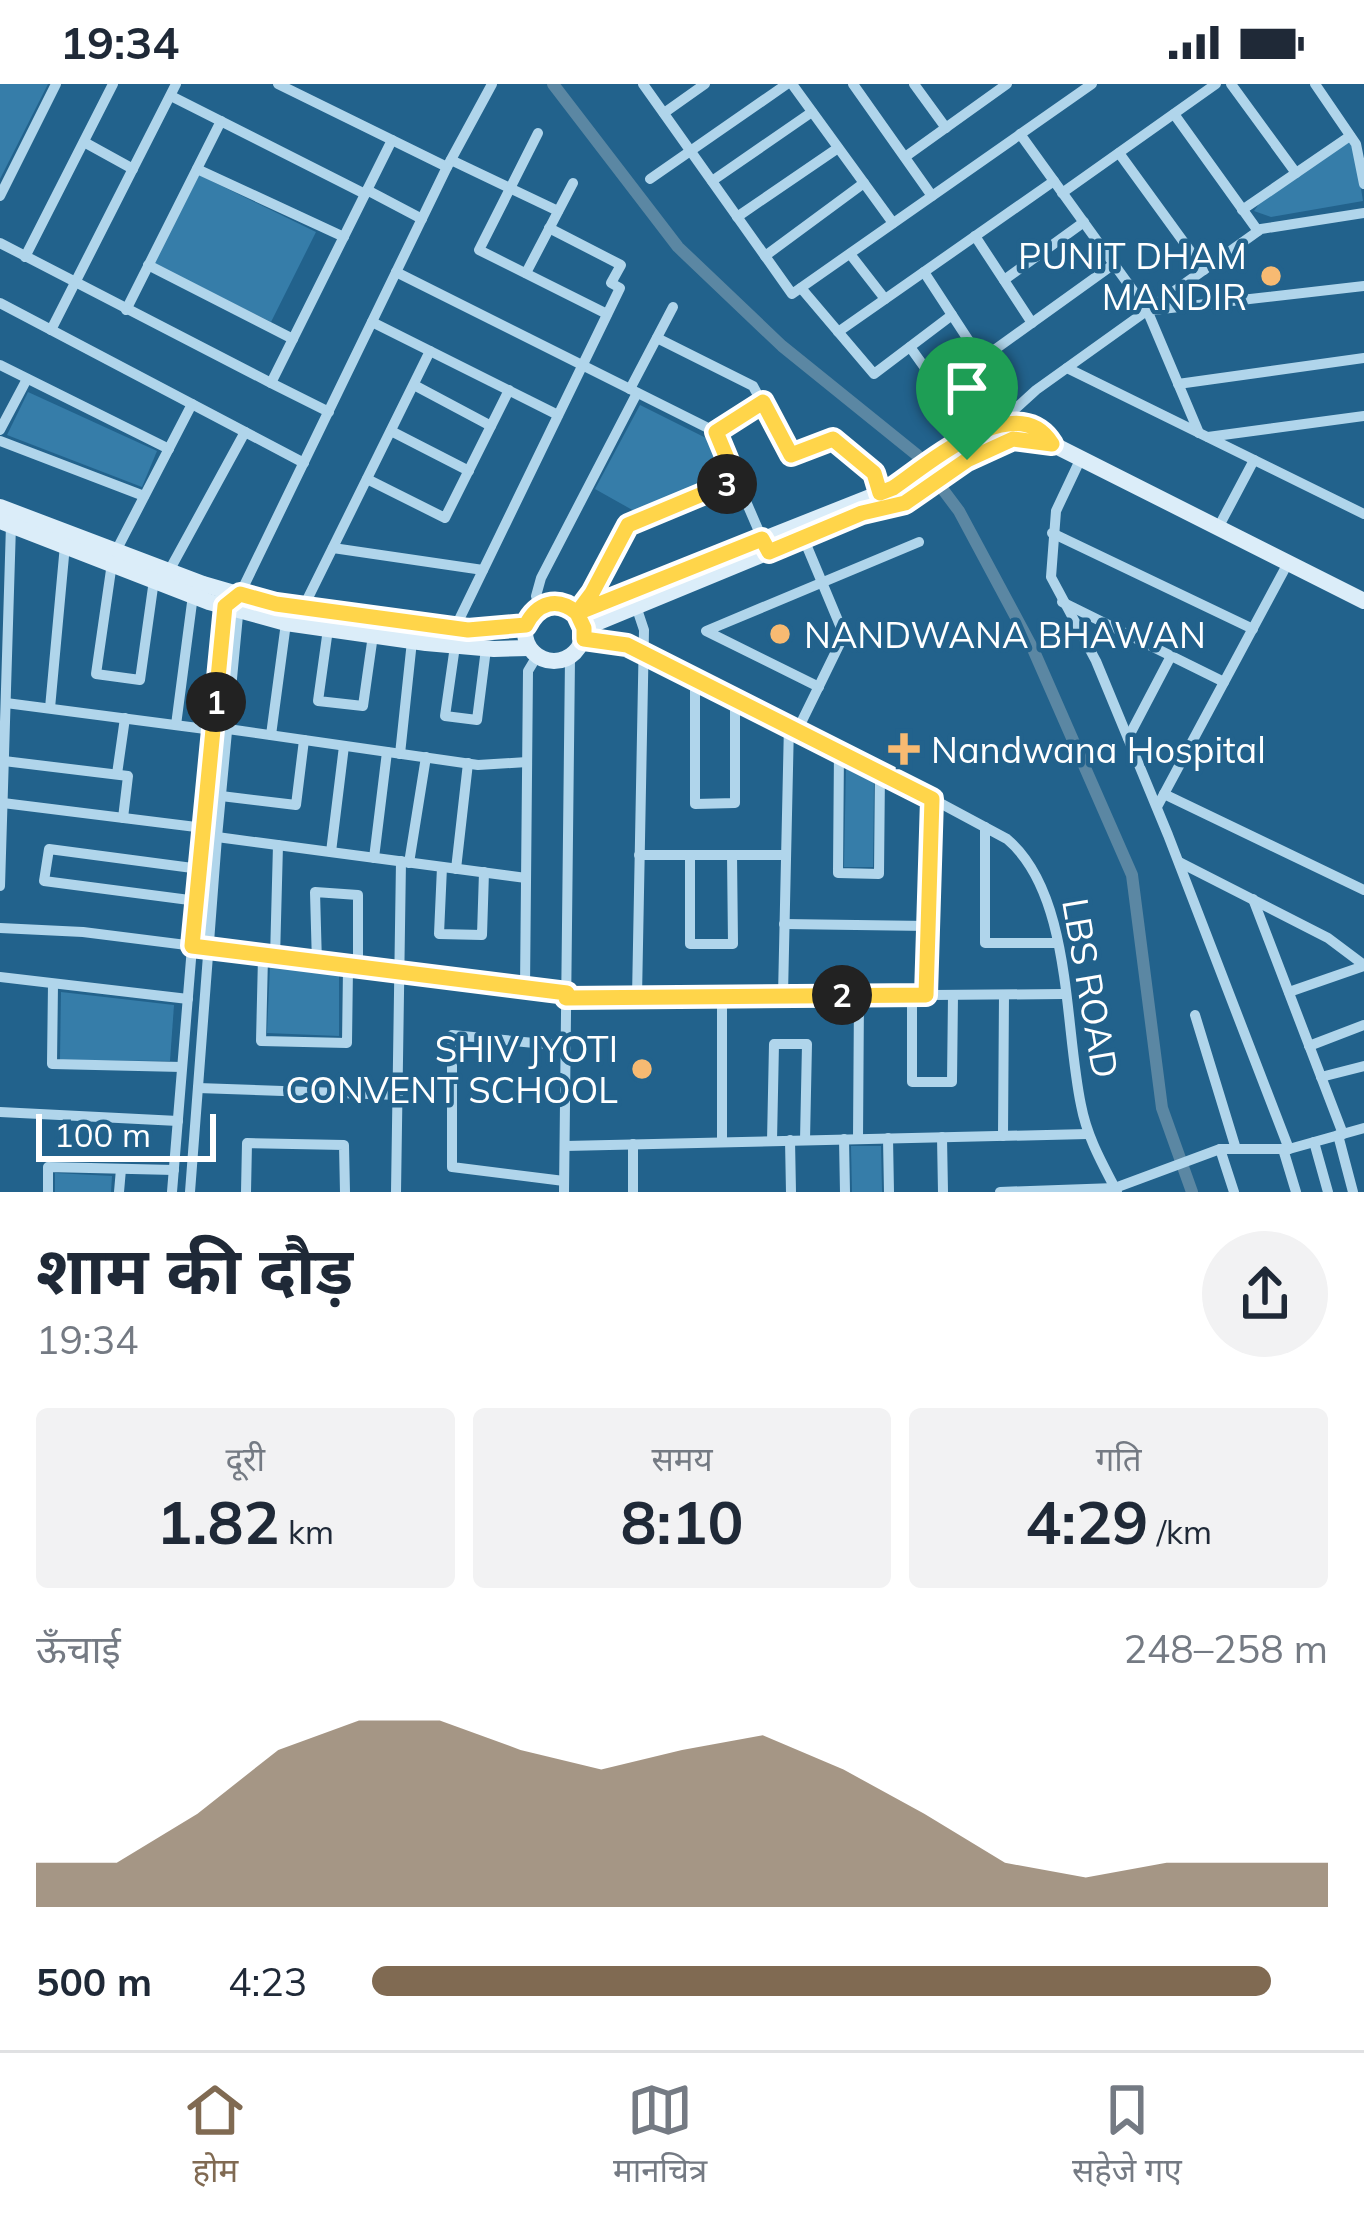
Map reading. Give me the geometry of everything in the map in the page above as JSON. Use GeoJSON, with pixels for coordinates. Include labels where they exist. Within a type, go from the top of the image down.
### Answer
{"type":"FeatureCollection","features":[{"type":"Feature","properties":{"kind":"street"},"geometry":{"type":"LineString","coordinates":[[0,193],[56,84]]}},
{"type":"Feature","properties":{"kind":"street"},"geometry":{"type":"LineString","coordinates":[[25,257],[113,84]]}},
{"type":"Feature","properties":{"kind":"street"},"geometry":{"type":"LineString","coordinates":[[278,84],[392,140],[559,211]]}},
{"type":"Feature","properties":{"kind":"street"},"geometry":{"type":"LineString","coordinates":[[172,1192],[213,730],[235,604],[492,84]]}},
{"type":"Feature","properties":{"kind":"street"},"geometry":{"type":"LineString","coordinates":[[644,84],[765,256],[874,374],[952,315]]}},
{"type":"Feature","properties":{"kind":"street"},"geometry":{"type":"LineString","coordinates":[[664,113],[705,84]]}},
{"type":"Feature","properties":{"kind":"street"},"geometry":{"type":"LineString","coordinates":[[650,179],[789,84],[893,224]]}},
{"type":"Feature","properties":{"kind":"street"},"geometry":{"type":"LineString","coordinates":[[853,84],[932,196]]}},
{"type":"Feature","properties":{"kind":"street"},"geometry":{"type":"LineString","coordinates":[[932,84],[917,88],[946,128]]}},
{"type":"Feature","properties":{"kind":"street"},"geometry":{"type":"LineString","coordinates":[[905,157],[1007,84]]}},
{"type":"Feature","properties":{"kind":"street"},"geometry":{"type":"LineString","coordinates":[[796,291],[1020,134],[1075,89],[1092,84]]}},
{"type":"Feature","properties":{"kind":"street"},"geometry":{"type":"LineString","coordinates":[[1062,193],[1216,84]]}},
{"type":"Feature","properties":{"kind":"street"},"geometry":{"type":"LineString","coordinates":[[1231,84],[1295,173]]}},
{"type":"Feature","properties":{"kind":"street"},"geometry":{"type":"LineString","coordinates":[[1315,84],[1357,141],[1364,184]]}},
{"type":"Feature","properties":{"kind":"street"},"geometry":{"type":"LineString","coordinates":[[51,330],[173,90],[221,121],[422,219]]}},
{"type":"Feature","properties":{"kind":"street"},"geometry":{"type":"LineString","coordinates":[[712,181],[812,112]]}},
{"type":"Feature","properties":{"kind":"street"},"geometry":{"type":"LineString","coordinates":[[1174,114],[1258,231]]}},
{"type":"Feature","properties":{"kind":"street"},"geometry":{"type":"LineString","coordinates":[[125,310],[221,121]]}},
{"type":"Feature","properties":{"kind":"street"},"geometry":{"type":"LineString","coordinates":[[538,133],[479,250],[607,314]]}},
{"type":"Feature","properties":{"kind":"street"},"geometry":{"type":"LineString","coordinates":[[1020,134],[1148,310],[1203,435]]}},
{"type":"Feature","properties":{"kind":"street"},"geometry":{"type":"LineString","coordinates":[[271,383],[392,140]]}},
{"type":"Feature","properties":{"kind":"street"},"geometry":{"type":"LineString","coordinates":[[1242,210],[1295,173],[1357,141]]}},
{"type":"Feature","properties":{"kind":"street"},"geometry":{"type":"LineString","coordinates":[[84,142],[133,169]]}},
{"type":"Feature","properties":{"kind":"street"},"geometry":{"type":"LineString","coordinates":[[737,217],[838,148]]}},
{"type":"Feature","properties":{"kind":"street"},"geometry":{"type":"LineString","coordinates":[[1119,153],[1204,269]]}},
{"type":"Feature","properties":{"kind":"street"},"geometry":{"type":"LineString","coordinates":[[197,169],[344,237]]}},
{"type":"Feature","properties":{"kind":"street"},"geometry":{"type":"LineString","coordinates":[[838,332],[1054,181]]}},
{"type":"Feature","properties":{"kind":"street"},"geometry":{"type":"LineString","coordinates":[[526,273],[573,183]]}},
{"type":"Feature","properties":{"kind":"street"},"geometry":{"type":"LineString","coordinates":[[765,256],[864,183]]}},
{"type":"Feature","properties":{"kind":"street"},"geometry":{"type":"LineString","coordinates":[[582,627],[765,545],[803,538],[862,513],[893,495],[961,453],[990,427],[1006,425],[1067,368],[1258,231],[1364,213]]}},
{"type":"Feature","properties":{"kind":"street"},"geometry":{"type":"LineString","coordinates":[[1004,280],[1084,222]]}},
{"type":"Feature","properties":{"kind":"street"},"geometry":{"type":"LineString","coordinates":[[486,649],[476,720],[446,716],[455,637],[620,288],[611,283],[621,265],[549,228]]}},
{"type":"Feature","properties":{"kind":"street"},"geometry":{"type":"LineString","coordinates":[[975,236],[1032,323]]}},
{"type":"Feature","properties":{"kind":"street"},"geometry":{"type":"LineString","coordinates":[[0,243],[329,412]]}},
{"type":"Feature","properties":{"kind":"street"},"geometry":{"type":"LineString","coordinates":[[850,254],[885,299]]}},
{"type":"Feature","properties":{"kind":"street"},"geometry":{"type":"LineString","coordinates":[[910,347],[940,389],[1114,264]]}},
{"type":"Feature","properties":{"kind":"street"},"geometry":{"type":"LineString","coordinates":[[148,265],[293,339]]}},
{"type":"Feature","properties":{"kind":"street"},"geometry":{"type":"LineString","coordinates":[[396,272],[716,432],[765,545]]}},
{"type":"Feature","properties":{"kind":"street"},"geometry":{"type":"LineString","coordinates":[[924,272],[981,360],[1013,439],[1052,444],[1364,601]]}},
{"type":"Feature","properties":{"kind":"street"},"geometry":{"type":"LineString","coordinates":[[1148,310],[1364,286]]}},
{"type":"Feature","properties":{"kind":"street"},"geometry":{"type":"LineString","coordinates":[[539,607],[536,596],[542,578],[673,307]]}},
{"type":"Feature","properties":{"kind":"street"},"geometry":{"type":"LineString","coordinates":[[2,310],[51,330],[304,463]]}},
{"type":"Feature","properties":{"kind":"street"},"geometry":{"type":"LineString","coordinates":[[372,322],[558,415]]}},
{"type":"Feature","properties":{"kind":"street"},"geometry":{"type":"LineString","coordinates":[[657,338],[753,386],[791,455],[833,439],[893,495]]}},
{"type":"Feature","properties":{"kind":"street"},"geometry":{"type":"LineString","coordinates":[[303,608],[430,351]]}},
{"type":"Feature","properties":{"kind":"street"},"geometry":{"type":"LineString","coordinates":[[1178,384],[1364,358]]}},
{"type":"Feature","properties":{"kind":"street"},"geometry":{"type":"LineString","coordinates":[[0,365],[169,449]]}},
{"type":"Feature","properties":{"kind":"street"},"geometry":{"type":"LineString","coordinates":[[1067,368],[1364,514]]}},
{"type":"Feature","properties":{"kind":"street"},"geometry":{"type":"LineString","coordinates":[[0,430],[27,380]]}},
{"type":"Feature","properties":{"kind":"street"},"geometry":{"type":"LineString","coordinates":[[414,385],[491,426]]}},
{"type":"Feature","properties":{"kind":"street"},"geometry":{"type":"LineString","coordinates":[[367,479],[446,518],[509,390]]}},
{"type":"Feature","properties":{"kind":"street"},"geometry":{"type":"LineString","coordinates":[[716,432],[763,402]]}},
{"type":"Feature","properties":{"kind":"street"},"geometry":{"type":"LineString","coordinates":[[192,404],[114,557],[96,674],[140,680],[161,575],[244,432]]}},
{"type":"Feature","properties":{"kind":"street"},"geometry":{"type":"LineString","coordinates":[[1203,435],[1364,416]]}},
{"type":"Feature","properties":{"kind":"street"},"geometry":{"type":"LineString","coordinates":[[391,431],[469,471]]}},
{"type":"Feature","properties":{"kind":"street"},"geometry":{"type":"LineString","coordinates":[[0,442],[144,496]]}},
{"type":"Feature","properties":{"kind":"street"},"geometry":{"type":"LineString","coordinates":[[1081,458],[1056,511],[1051,577],[1096,661],[1179,862],[1286,1149],[1296,1192]]}},
{"type":"Feature","properties":{"kind":"street"},"geometry":{"type":"LineString","coordinates":[[1218,528],[1254,460]]}},
{"type":"Feature","properties":{"kind":"street"},"geometry":{"type":"LineString","coordinates":[[566,1046],[452,1035],[452,1167],[564,1186],[567,996],[570,658],[592,593],[628,525],[736,480]]}},
{"type":"Feature","properties":{"kind":"street"},"geometry":{"type":"LineString","coordinates":[[582,627],[765,545],[893,495]]}},
{"type":"Feature","properties":{"kind":"street"},"geometry":{"type":"LineString","coordinates":[[0,507],[286,623],[412,641],[526,625],[539,607],[562,603],[582,627]]}},
{"type":"Feature","properties":{"kind":"street"},"geometry":{"type":"LineString","coordinates":[[0,886],[6,523],[114,557]]}},
{"type":"Feature","properties":{"kind":"street"},"geometry":{"type":"LineString","coordinates":[[1052,533],[1253,629]]}},
{"type":"Feature","properties":{"kind":"street"},"geometry":{"type":"LineString","coordinates":[[783,995],[794,726],[844,635],[803,538]]}},
{"type":"Feature","properties":{"kind":"street"},"geometry":{"type":"LineString","coordinates":[[819,687],[706,632],[919,542]]}},
{"type":"Feature","properties":{"kind":"street"},"geometry":{"type":"LineString","coordinates":[[50,708],[65,545]]}},
{"type":"Feature","properties":{"kind":"street"},"geometry":{"type":"LineString","coordinates":[[333,548],[483,570]]}},
{"type":"Feature","properties":{"kind":"street"},"geometry":{"type":"LineString","coordinates":[[1157,807],[1288,563]]}},
{"type":"Feature","properties":{"kind":"street"},"geometry":{"type":"LineString","coordinates":[[161,575],[193,595],[235,604],[303,608],[455,637],[486,649],[533,652],[548,661],[570,658]]}},
{"type":"Feature","properties":{"kind":"street"},"geometry":{"type":"LineString","coordinates":[[176,725],[193,595]]}},
{"type":"Feature","properties":{"kind":"street"},"geometry":{"type":"LineString","coordinates":[[1062,602],[1224,682]]}},
{"type":"Feature","properties":{"kind":"street"},"geometry":{"type":"LineString","coordinates":[[190,1192],[235,604]]}},
{"type":"Feature","properties":{"kind":"street"},"geometry":{"type":"LineString","coordinates":[[636,606],[644,630],[637,997]]}},
{"type":"Feature","properties":{"kind":"street"},"geometry":{"type":"LineString","coordinates":[[271,735],[286,623]]}},
{"type":"Feature","properties":{"kind":"street"},"geometry":{"type":"LineString","coordinates":[[525,988],[528,670],[533,652],[526,625]]}},
{"type":"Feature","properties":{"kind":"street","name":"LBS ROAD"},"geometry":{"type":"LineString","coordinates":[[582,627],[839,749],[1024,853],[1049,898],[1088,1134],[1116,1190]]}},
{"type":"Feature","properties":{"kind":"street"},"geometry":{"type":"LineString","coordinates":[[328,629],[318,701],[363,706],[373,635]]}},
{"type":"Feature","properties":{"kind":"street"},"geometry":{"type":"LineString","coordinates":[[374,858],[412,641]]}},
{"type":"Feature","properties":{"kind":"street"},"geometry":{"type":"LineString","coordinates":[[1128,739],[1171,656]]}},
{"type":"Feature","properties":{"kind":"street"},"geometry":{"type":"LineString","coordinates":[[694,679],[695,804],[735,803],[735,699]]}},
{"type":"Feature","properties":{"kind":"street"},"geometry":{"type":"LineString","coordinates":[[6,703],[213,730]]}},
{"type":"Feature","properties":{"kind":"street"},"geometry":{"type":"LineString","coordinates":[[117,775],[125,718]]}},
{"type":"Feature","properties":{"kind":"street"},"geometry":{"type":"LineString","coordinates":[[228,729],[468,763],[527,762]]}},
{"type":"Feature","properties":{"kind":"street"},"geometry":{"type":"LineString","coordinates":[[220,796],[296,805],[304,740]]}},
{"type":"Feature","properties":{"kind":"street"},"geometry":{"type":"LineString","coordinates":[[331,852],[344,746]]}},
{"type":"Feature","properties":{"kind":"street"},"geometry":{"type":"LineString","coordinates":[[839,749],[838,873],[879,874],[880,771]]}},
{"type":"Feature","properties":{"kind":"street"},"geometry":{"type":"LineString","coordinates":[[396,1192],[405,862],[426,758]]}},
{"type":"Feature","properties":{"kind":"street"},"geometry":{"type":"LineString","coordinates":[[4,761],[128,776],[123,818]]}},
{"type":"Feature","properties":{"kind":"street"},"geometry":{"type":"LineString","coordinates":[[456,868],[468,763]]}},
{"type":"Feature","properties":{"kind":"street"},"geometry":{"type":"LineString","coordinates":[[1164,794],[1364,890]]}},
{"type":"Feature","properties":{"kind":"street"},"geometry":{"type":"LineString","coordinates":[[2,799],[204,828]]}},
{"type":"Feature","properties":{"kind":"street"},"geometry":{"type":"LineString","coordinates":[[926,995],[932,799]]}},
{"type":"Feature","properties":{"kind":"street"},"geometry":{"type":"LineString","coordinates":[[985,827],[985,943],[1057,943]]}},
{"type":"Feature","properties":{"kind":"street"},"geometry":{"type":"LineString","coordinates":[[217,837],[526,878]]}},
{"type":"Feature","properties":{"kind":"street"},"geometry":{"type":"LineString","coordinates":[[278,845],[261,1041],[346,1043],[358,895],[315,892],[317,964]]}},
{"type":"Feature","properties":{"kind":"street"},"geometry":{"type":"LineString","coordinates":[[196,902],[44,881],[49,849],[200,869]]}},
{"type":"Feature","properties":{"kind":"street"},"geometry":{"type":"LineString","coordinates":[[639,854],[786,855]]}},
{"type":"Feature","properties":{"kind":"street"},"geometry":{"type":"LineString","coordinates":[[690,855],[690,944],[733,944],[732,855]]}},
{"type":"Feature","properties":{"kind":"street"},"geometry":{"type":"LineString","coordinates":[[1179,862],[1328,938],[1364,966]]}},
{"type":"Feature","properties":{"kind":"street"},"geometry":{"type":"LineString","coordinates":[[442,867],[439,934],[482,935],[484,872]]}},
{"type":"Feature","properties":{"kind":"street"},"geometry":{"type":"LineString","coordinates":[[1253,899],[1321,1077],[1353,1192]]}},
{"type":"Feature","properties":{"kind":"street"},"geometry":{"type":"LineString","coordinates":[[784,924],[928,926]]}},
{"type":"Feature","properties":{"kind":"street"},"geometry":{"type":"LineString","coordinates":[[0,928],[83,932],[567,996],[1064,994]]}},
{"type":"Feature","properties":{"kind":"street"},"geometry":{"type":"LineString","coordinates":[[1288,992],[1364,966]]}},
{"type":"Feature","properties":{"kind":"street"},"geometry":{"type":"LineString","coordinates":[[0,977],[188,999]]}},
{"type":"Feature","properties":{"kind":"street"},"geometry":{"type":"LineString","coordinates":[[53,984],[52,1064],[182,1067]]}},
{"type":"Feature","properties":{"kind":"street"},"geometry":{"type":"LineString","coordinates":[[858,1139],[859,994]]}},
{"type":"Feature","properties":{"kind":"street"},"geometry":{"type":"LineString","coordinates":[[912,995],[912,1082],[952,1082],[953,994]]}},
{"type":"Feature","properties":{"kind":"street"},"geometry":{"type":"LineString","coordinates":[[1003,1136],[1004,994]]}},
{"type":"Feature","properties":{"kind":"street"},"geometry":{"type":"LineString","coordinates":[[722,996],[722,1142]]}},
{"type":"Feature","properties":{"kind":"street"},"geometry":{"type":"LineString","coordinates":[[1195,1015],[1236,1149]]}},
{"type":"Feature","properties":{"kind":"street"},"geometry":{"type":"LineString","coordinates":[[1309,1046],[1364,1025]]}},
{"type":"Feature","properties":{"kind":"street"},"geometry":{"type":"LineString","coordinates":[[772,1141],[774,1043],[807,1044],[805,1140]]}},
{"type":"Feature","properties":{"kind":"street"},"geometry":{"type":"LineString","coordinates":[[1321,1077],[1364,1066]]}},
{"type":"Feature","properties":{"kind":"street"},"geometry":{"type":"LineString","coordinates":[[198,1088],[398,1095]]}},
{"type":"Feature","properties":{"kind":"street"},"geometry":{"type":"LineString","coordinates":[[0,1112],[178,1121]]}},
{"type":"Feature","properties":{"kind":"street"},"geometry":{"type":"LineString","coordinates":[[1000,1192],[1116,1190],[1220,1149],[1286,1149],[1364,1128]]}},
{"type":"Feature","properties":{"kind":"street"},"geometry":{"type":"LineString","coordinates":[[565,1145],[1088,1134]]}},
{"type":"Feature","properties":{"kind":"street"},"geometry":{"type":"LineString","coordinates":[[942,1137],[943,1192]]}},
{"type":"Feature","properties":{"kind":"street"},"geometry":{"type":"LineString","coordinates":[[888,1138],[889,1192]]}},
{"type":"Feature","properties":{"kind":"street"},"geometry":{"type":"LineString","coordinates":[[844,1139],[845,1192]]}},
{"type":"Feature","properties":{"kind":"street"},"geometry":{"type":"LineString","coordinates":[[790,1140],[791,1192]]}},
{"type":"Feature","properties":{"kind":"street"},"geometry":{"type":"LineString","coordinates":[[1314,1142],[1328,1192]]}},
{"type":"Feature","properties":{"kind":"street"},"geometry":{"type":"LineString","coordinates":[[246,1192],[247,1143],[344,1144],[345,1192]]}},
{"type":"Feature","properties":{"kind":"street"},"geometry":{"type":"LineString","coordinates":[[633,1144],[633,1192]]}},
{"type":"Feature","properties":{"kind":"street"},"geometry":{"type":"LineString","coordinates":[[1220,1149],[1234,1192]]}},
{"type":"Feature","properties":{"kind":"street"},"geometry":{"type":"LineString","coordinates":[[1096,1153],[1097,1191]]}},
{"type":"Feature","properties":{"kind":"street"},"geometry":{"type":"LineString","coordinates":[[48,1192],[48,1166],[174,1170]]}},
{"type":"Feature","properties":{"kind":"street"},"geometry":{"type":"LineString","coordinates":[[118,1192],[121,1169]]}},
{"type":"Feature","properties":{"kind":"shaded area"},"geometry":{"type":"Polygon","coordinates":[[[0,84],[48,84],[0,179],[0,84]]]}},
{"type":"Feature","properties":{"kind":"shaded area"},"geometry":{"type":"Polygon","coordinates":[[[1349,139],[1363,201],[1271,217],[1254,211],[1261,201],[1349,139]]]}},
{"type":"Feature","properties":{"kind":"shaded area"},"geometry":{"type":"Polygon","coordinates":[[[199,175],[316,232],[271,322],[154,264],[199,175]]]}},
{"type":"Feature","properties":{"kind":"shaded area"},"geometry":{"type":"Polygon","coordinates":[[[28,392],[157,451],[142,487],[7,435],[28,392]]]}},
{"type":"Feature","properties":{"kind":"shaded area"},"geometry":{"type":"Polygon","coordinates":[[[640,405],[708,439],[723,476],[636,512],[595,489],[640,405]]]}},
{"type":"Feature","properties":{"kind":"shaded area"},"geometry":{"type":"Polygon","coordinates":[[[846,766],[874,781],[873,867],[844,867],[846,766]]]}},
{"type":"Feature","properties":{"kind":"shaded area"},"geometry":{"type":"Polygon","coordinates":[[[270,966],[339,975],[339,1036],[267,1033],[270,966]]]}},
{"type":"Feature","properties":{"kind":"shaded area"},"geometry":{"type":"Polygon","coordinates":[[[61,992],[174,1005],[170,1061],[60,1060],[61,992]]]}},
{"type":"Feature","properties":{"kind":"shaded area"},"geometry":{"type":"Polygon","coordinates":[[[851,1146],[881,1146],[882,1192],[852,1192],[851,1146]]]}},
{"type":"Feature","properties":{"kind":"shaded area"},"geometry":{"type":"Polygon","coordinates":[[[55,1173],[112,1176],[111,1192],[55,1192],[55,1173]]]}},
{"type":"Feature","properties":{"kind":"waterway"},"geometry":{"type":"LineString","coordinates":[[553,84],[678,247],[782,346],[917,455],[959,511],[1033,649],[1132,875],[1162,1108],[1192,1192]]}},
{"type":"Feature","properties":{"kind":"place","name":"PUNIT DHAM MANDIR"},"geometry":{"type":"Point","coordinates":[1271,276]}},
{"type":"Feature","properties":{"kind":"place","name":"NANDWANA BHAWAN"},"geometry":{"type":"Point","coordinates":[780,634]}},
{"type":"Feature","properties":{"kind":"place","name":"Nandwana Hospital"},"geometry":{"type":"Point","coordinates":[904,749]}},
{"type":"Feature","properties":{"kind":"place","name":"SHIV JYOTI CONVENT SCHOOL"},"geometry":{"type":"Point","coordinates":[642,1069]}},
{"type":"Feature","properties":{"kind":"route"},"geometry":{"type":"LineString","coordinates":[[967,460],[905,503],[862,513],[769,552],[762,539],[577,613],[562,603],[550,603],[539,607],[526,625],[468,630],[276,604],[240,594],[225,606],[192,946],[567,993],[566,998],[926,995],[932,799],[627,645],[584,639],[577,613],[628,525],[736,480],[716,432],[763,402],[791,455],[833,439],[874,473],[880,493],[990,427],[1034,426],[1052,444],[1001,441],[967,460]]}}]}
